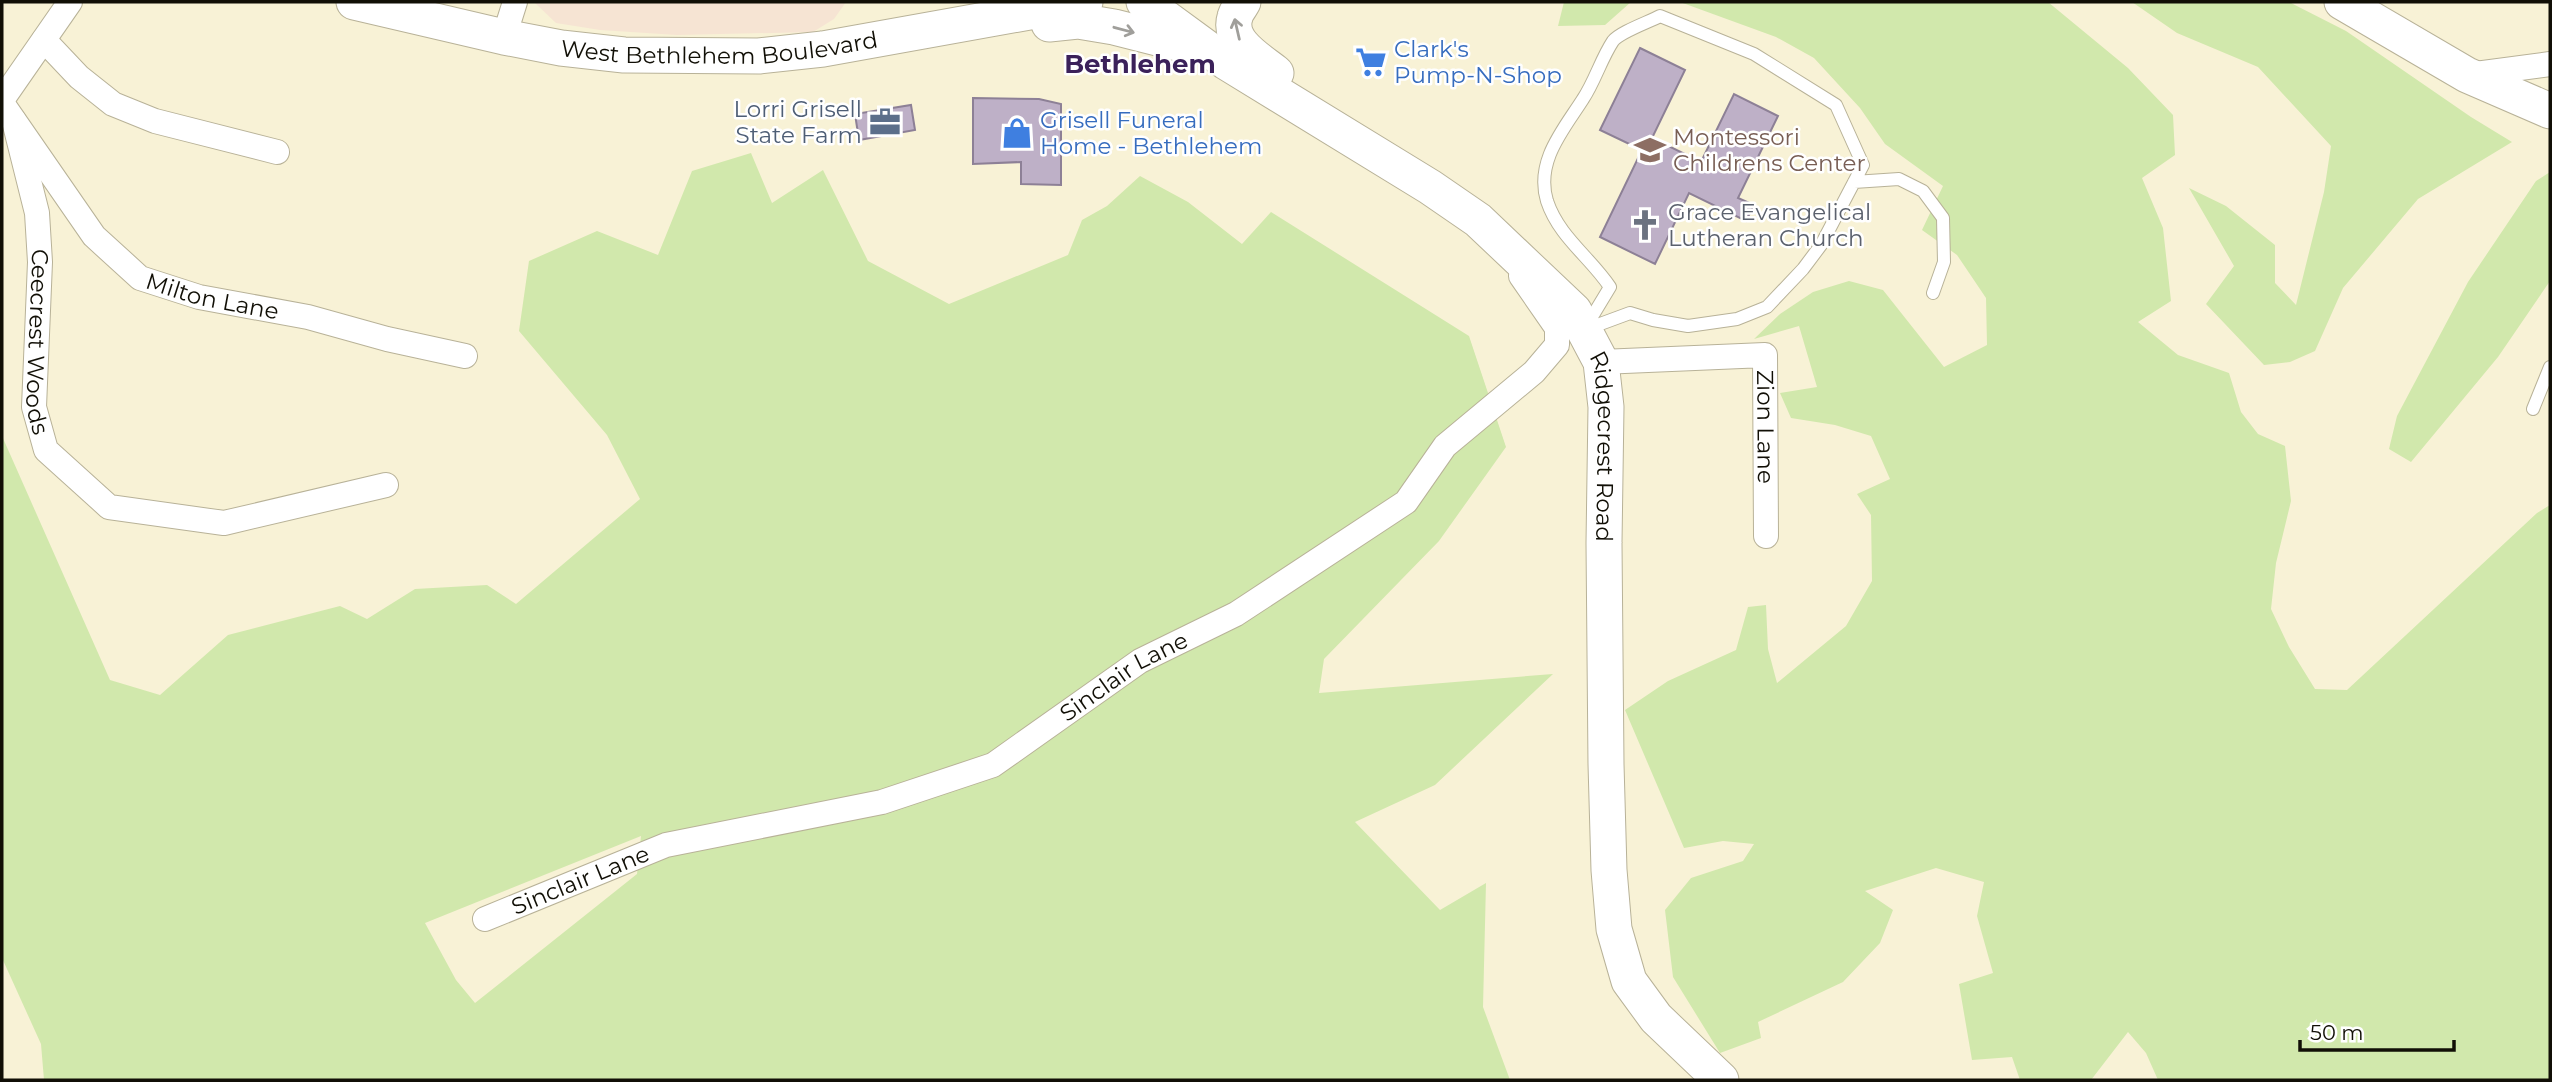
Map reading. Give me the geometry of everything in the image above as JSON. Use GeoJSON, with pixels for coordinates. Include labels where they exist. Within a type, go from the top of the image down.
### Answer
{"type":"FeatureCollection","features":[{"type":"Feature","properties":{"kind":"main road","name":"West Bethlehem Boulevard"},"geometry":{"type":"LineString","coordinates":[[354,2],[561,48],[624,55],[759,56],[886,38],[1011,8],[1085,2]]}},
{"type":"Feature","properties":{"kind":"main road","name":"Ridgecrest Road"},"geometry":{"type":"LineString","coordinates":[[1144,2],[1211,51],[1430,187],[1486,227],[1574,311],[1601,362],[1606,407],[1606,764],[1609,870],[1614,929],[1629,981],[1656,1018],[1721,1080]]}},
{"type":"Feature","properties":{"kind":"main road"},"geometry":{"type":"LineString","coordinates":[[1243,2],[1234,18],[1235,33],[1242,46],[1338,120],[1354,142]]}},
{"type":"Feature","properties":{"kind":"main road"},"geometry":{"type":"LineString","coordinates":[[2342,2],[2467,75],[2550,111]]}},
{"type":"Feature","properties":{"kind":"main road"},"geometry":{"type":"LineString","coordinates":[[886,38],[959,36],[1078,21],[1211,51]]}},
{"type":"Feature","properties":{"kind":"street"},"geometry":{"type":"LineString","coordinates":[[6,108],[44,40],[71,2]]}},
{"type":"Feature","properties":{"kind":"street"},"geometry":{"type":"LineString","coordinates":[[504,37],[515,2]]}},
{"type":"Feature","properties":{"kind":"street"},"geometry":{"type":"LineString","coordinates":[[44,40],[79,77],[113,104],[155,121],[277,152]]}},
{"type":"Feature","properties":{"kind":"street"},"geometry":{"type":"LineString","coordinates":[[2467,75],[2550,64]]}},
{"type":"Feature","properties":{"kind":"street","name":"Milton Lane"},"geometry":{"type":"LineString","coordinates":[[6,108],[94,236],[140,278],[199,297],[308,317],[387,339],[465,356]]}},
{"type":"Feature","properties":{"kind":"street","name":"Ceecrest Woods"},"geometry":{"type":"LineString","coordinates":[[6,108],[37,213],[40,262],[34,407],[46,450],[109,507],[224,523],[386,485]]}},
{"type":"Feature","properties":{"kind":"street","name":"Sinclair Lane"},"geometry":{"type":"LineString","coordinates":[[485,919],[666,845],[882,802],[993,765],[1140,661],[1236,614],[1406,502],[1445,446],[1534,372],[1557,345],[1557,328],[1486,227]]}},
{"type":"Feature","properties":{"kind":"street","name":"Zion Lane"},"geometry":{"type":"LineString","coordinates":[[1601,362],[1765,355],[1766,536]]}},
{"type":"Feature","properties":{"kind":"lane"},"geometry":{"type":"LineString","coordinates":[[1660,16],[1754,54],[1836,105],[1863,165],[1821,245],[1803,269],[1767,307],[1737,319],[1688,326],[1630,313],[1584,330],[1610,287],[1600,272],[1564,234],[1547,200],[1545,167],[1561,129],[1584,98],[1614,39],[1660,16]]}},
{"type":"Feature","properties":{"kind":"lane"},"geometry":{"type":"LineString","coordinates":[[1854,181],[1899,178],[1923,191],[1943,218],[1944,262],[1933,293]]}},
{"type":"Feature","properties":{"kind":"lane"},"geometry":{"type":"LineString","coordinates":[[2533,409],[2550,366]]}},
{"type":"Feature","properties":{"kind":"shaded area"},"geometry":{"type":"Polygon","coordinates":[[[534,2],[846,2],[834,19],[813,32],[677,35],[600,30],[556,23],[534,2]]]}},
{"type":"Feature","properties":{"kind":"green space"},"geometry":{"type":"Polygon","coordinates":[[[1564,2],[1631,2],[1605,25],[1558,26],[1564,2]]]}},
{"type":"Feature","properties":{"kind":"green space"},"geometry":{"type":"Polygon","coordinates":[[[1680,2],[2048,2],[2128,68],[2173,115],[2175,155],[2142,178],[2163,228],[2171,301],[2138,322],[2178,355],[2229,373],[2241,412],[2258,434],[2285,446],[2291,501],[2276,563],[2271,609],[2289,647],[2315,689],[2347,690],[2537,513],[2550,505],[2550,1080],[2158,1080],[2146,1053],[2128,1032],[2091,1080],[2020,1080],[2012,1057],[1972,1060],[1959,984],[1993,973],[1977,916],[1984,882],[1936,868],[1865,891],[1893,910],[1880,943],[1843,982],[1758,1022],[1761,1038],[1720,1053],[1673,977],[1665,910],[1691,878],[1743,861],[1754,844],[1723,841],[1684,848],[1625,710],[1668,681],[1736,650],[1748,607],[1766,605],[1768,649],[1777,683],[1846,626],[1872,581],[1871,515],[1857,494],[1890,479],[1871,436],[1835,425],[1791,418],[1780,393],[1817,387],[1799,326],[1754,339],[1780,314],[1813,292],[1849,281],[1883,290],[1944,367],[1987,345],[1986,298],[1957,255],[1922,230],[1943,186],[1885,144],[1860,108],[1814,58],[1776,37],[1680,2]]]}},
{"type":"Feature","properties":{"kind":"green space"},"geometry":{"type":"Polygon","coordinates":[[[2132,2],[2289,2],[2346,31],[2512,142],[2418,199],[2343,288],[2315,351],[2290,362],[2264,365],[2206,304],[2234,266],[2189,188],[2226,206],[2275,245],[2275,283],[2296,305],[2324,192],[2331,146],[2258,67],[2177,33],[2132,2]]]}},
{"type":"Feature","properties":{"kind":"green space"},"geometry":{"type":"Polygon","coordinates":[[[751,153],[772,203],[823,170],[868,261],[949,304],[1068,255],[1082,220],[1107,206],[1140,176],[1188,202],[1242,244],[1271,212],[1469,336],[1506,447],[1439,541],[1324,659],[1319,693],[1553,674],[1435,785],[1355,822],[1440,910],[1486,883],[1483,1007],[1510,1080],[44,1080],[41,1044],[2,958],[2,436],[110,680],[160,695],[228,635],[340,606],[367,619],[415,589],[487,585],[516,604],[640,499],[607,435],[519,331],[529,261],[597,231],[658,255],[692,171],[751,153]],[[641,836],[425,923],[456,980],[475,1003],[637,874],[641,836]]]}},
{"type":"Feature","properties":{"kind":"green space"},"geometry":{"type":"Polygon","coordinates":[[[2550,172],[2550,281],[2498,357],[2411,462],[2389,449],[2397,416],[2468,282],[2536,181],[2550,172]]]}},
{"type":"Feature","properties":{"kind":"building","name":"Grace Evangelical Lutheran Church"},"geometry":{"type":"Polygon","coordinates":[[[1640,48],[1685,70],[1652,138],[1701,162],[1734,94],[1778,116],[1738,198],[1754,205],[1746,221],[1689,193],[1655,264],[1600,237],[1642,150],[1600,130],[1640,48]]]}},
{"type":"Feature","properties":{"kind":"building","name":"Grisell Funeral Home - Bethlehem"},"geometry":{"type":"Polygon","coordinates":[[[973,98],[1039,99],[1061,104],[1061,185],[1021,184],[1021,162],[973,164],[973,98]]]}},
{"type":"Feature","properties":{"kind":"building","name":"Lorri Grisell State Farm"},"geometry":{"type":"Polygon","coordinates":[[[911,105],[915,130],[859,140],[855,114],[911,105]]]}},
{"type":"Feature","properties":{"kind":"place","name":"Clark's Pump-N-Shop"},"geometry":{"type":"Point","coordinates":[1371,62]}},
{"type":"Feature","properties":{"kind":"place","name":"Lorri Grisell State Farm"},"geometry":{"type":"Point","coordinates":[885,122]}},
{"type":"Feature","properties":{"kind":"place","name":"Grisell Funeral Home - Bethlehem"},"geometry":{"type":"Point","coordinates":[1017,133]}},
{"type":"Feature","properties":{"kind":"place","name":"Montessori Childrens Center"},"geometry":{"type":"Point","coordinates":[1650,150]}},
{"type":"Feature","properties":{"kind":"place","name":"Grace Evangelical Lutheran Church"},"geometry":{"type":"Point","coordinates":[1645,225]}},
{"type":"Feature","properties":{"kind":"district","name":"Bethlehem"},"geometry":{"type":"Point","coordinates":[1140,64]}}]}
